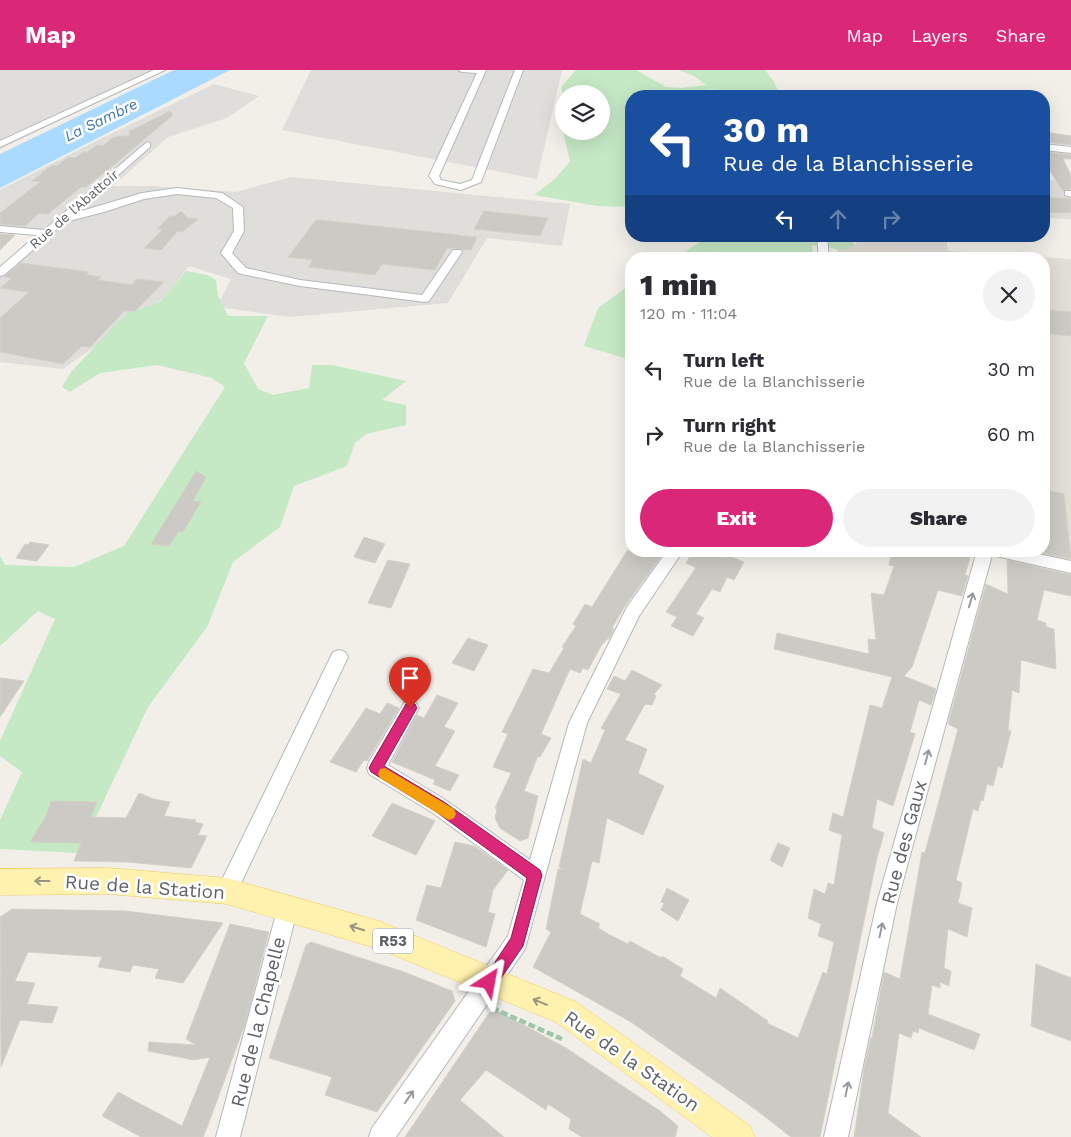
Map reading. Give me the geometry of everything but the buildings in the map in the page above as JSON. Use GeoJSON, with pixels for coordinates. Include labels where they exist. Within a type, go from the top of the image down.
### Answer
{"type":"FeatureCollection","features":[{"type":"Feature","properties":{"kind":"main road","name":"Rue de la Station"},"geometry":{"type":"LineString","coordinates":[[0,882],[108,881],[227,891],[288,907],[379,935],[482,991],[566,1012],[739,1137]]}},
{"type":"Feature","properties":{"kind":"street"},"geometry":{"type":"LineString","coordinates":[[0,144],[161,70]]}},
{"type":"Feature","properties":{"kind":"street"},"geometry":{"type":"LineString","coordinates":[[462,70],[482,70],[434,176],[438,182],[461,187],[476,182],[519,70]]}},
{"type":"Feature","properties":{"kind":"street","name":"Rue de l'Abattoir"},"geometry":{"type":"LineString","coordinates":[[0,273],[147,144]]}},
{"type":"Feature","properties":{"kind":"street"},"geometry":{"type":"LineString","coordinates":[[1050,148],[1071,150]]}},
{"type":"Feature","properties":{"kind":"street"},"geometry":{"type":"LineString","coordinates":[[0,229],[46,233]]}},
{"type":"Feature","properties":{"kind":"street"},"geometry":{"type":"LineString","coordinates":[[382,1137],[517,941],[578,723],[633,612],[670,557]]}},
{"type":"Feature","properties":{"kind":"street","name":"Rue des Gaux"},"geometry":{"type":"LineString","coordinates":[[836,1137],[887,903],[983,557]]}},
{"type":"Feature","properties":{"kind":"street"},"geometry":{"type":"LineString","coordinates":[[1024,557],[1071,567]]}},
{"type":"Feature","properties":{"kind":"street"},"geometry":{"type":"LineString","coordinates":[[227,891],[339,657]]}},
{"type":"Feature","properties":{"kind":"street"},"geometry":{"type":"LineString","coordinates":[[410,708],[376,768],[440,807],[534,875]]}},
{"type":"Feature","properties":{"kind":"street","name":"Rue de la Chapelle"},"geometry":{"type":"LineString","coordinates":[[228,1137],[288,907]]}},
{"type":"Feature","properties":{"kind":"lane"},"geometry":{"type":"LineString","coordinates":[[63,219],[100,210],[142,196],[176,191],[218,195],[238,207],[240,231],[226,253],[242,271],[300,283],[425,300],[457,252]]}},
{"type":"Feature","properties":{"kind":"path"},"geometry":{"type":"LineString","coordinates":[[482,991],[565,1040]]}},
{"type":"Feature","properties":{"kind":"shaded area"},"geometry":{"type":"Polygon","coordinates":[[[0,70],[165,70],[0,149],[0,70]]]}},
{"type":"Feature","properties":{"kind":"shaded area"},"geometry":{"type":"Polygon","coordinates":[[[311,70],[562,70],[559,85],[555,85],[555,101],[537,179],[282,130],[311,70]]]}},
{"type":"Feature","properties":{"kind":"shaded area"},"geometry":{"type":"Polygon","coordinates":[[[214,84],[259,96],[227,118],[168,137],[113,186],[152,186],[236,192],[291,177],[570,204],[562,246],[487,238],[448,303],[290,317],[217,307],[231,279],[189,266],[164,298],[63,369],[0,362],[0,275],[46,236],[0,228],[0,190],[214,84]]]}},
{"type":"Feature","properties":{"kind":"shaded area"},"geometry":{"type":"Polygon","coordinates":[[[1050,180],[1071,181],[1071,219],[1050,218],[1050,180]]]}},
{"type":"Feature","properties":{"kind":"shaded area"},"geometry":{"type":"Polygon","coordinates":[[[856,242],[947,242],[948,252],[938,252],[856,244],[856,242]]]}},
{"type":"Feature","properties":{"kind":"shaded area"},"geometry":{"type":"Polygon","coordinates":[[[836,243],[968,252],[838,252],[836,243]]]}},
{"type":"Feature","properties":{"kind":"shaded area"},"geometry":{"type":"Polygon","coordinates":[[[1050,258],[1071,259],[1071,560],[1050,556],[1050,258]]]}},
{"type":"Feature","properties":{"kind":"green space"},"geometry":{"type":"Polygon","coordinates":[[[576,70],[636,70],[666,87],[681,88],[706,85],[694,76],[678,70],[765,70],[778,90],[625,90],[625,207],[598,206],[534,195],[555,179],[570,161],[565,140],[610,140],[610,85],[563,85],[576,70]]]}},
{"type":"Feature","properties":{"kind":"green space"},"geometry":{"type":"Polygon","coordinates":[[[700,242],[854,242],[853,246],[843,250],[812,245],[813,252],[685,252],[700,242]]]}},
{"type":"Feature","properties":{"kind":"green space"},"geometry":{"type":"Polygon","coordinates":[[[186,271],[207,275],[216,280],[218,296],[228,316],[268,316],[244,363],[258,389],[273,395],[309,388],[312,365],[332,365],[406,381],[382,400],[406,405],[406,425],[366,434],[355,443],[347,466],[294,486],[280,527],[233,562],[207,627],[148,707],[79,853],[0,849],[0,820],[22,772],[0,756],[0,741],[55,619],[38,611],[0,646],[0,556],[5,565],[74,567],[124,546],[225,387],[212,378],[157,365],[100,373],[70,392],[62,387],[71,372],[127,313],[160,302],[186,271]]]}},
{"type":"Feature","properties":{"kind":"green space"},"geometry":{"type":"Polygon","coordinates":[[[625,288],[625,358],[584,346],[598,308],[625,288]]]}},
{"type":"Feature","properties":{"kind":"water","name":"La Sambre"},"geometry":{"type":"Polygon","coordinates":[[[174,70],[230,70],[0,188],[0,154],[174,70]]]}},
{"type":"Feature","properties":{"kind":"slow traffic"},"geometry":{"type":"LineString","coordinates":[[385,774],[449,814]]}},
{"type":"Feature","properties":{"kind":"route"},"geometry":{"type":"LineString","coordinates":[[410,708],[376,768],[440,807],[534,875],[517,941],[489,982]]}}]}
